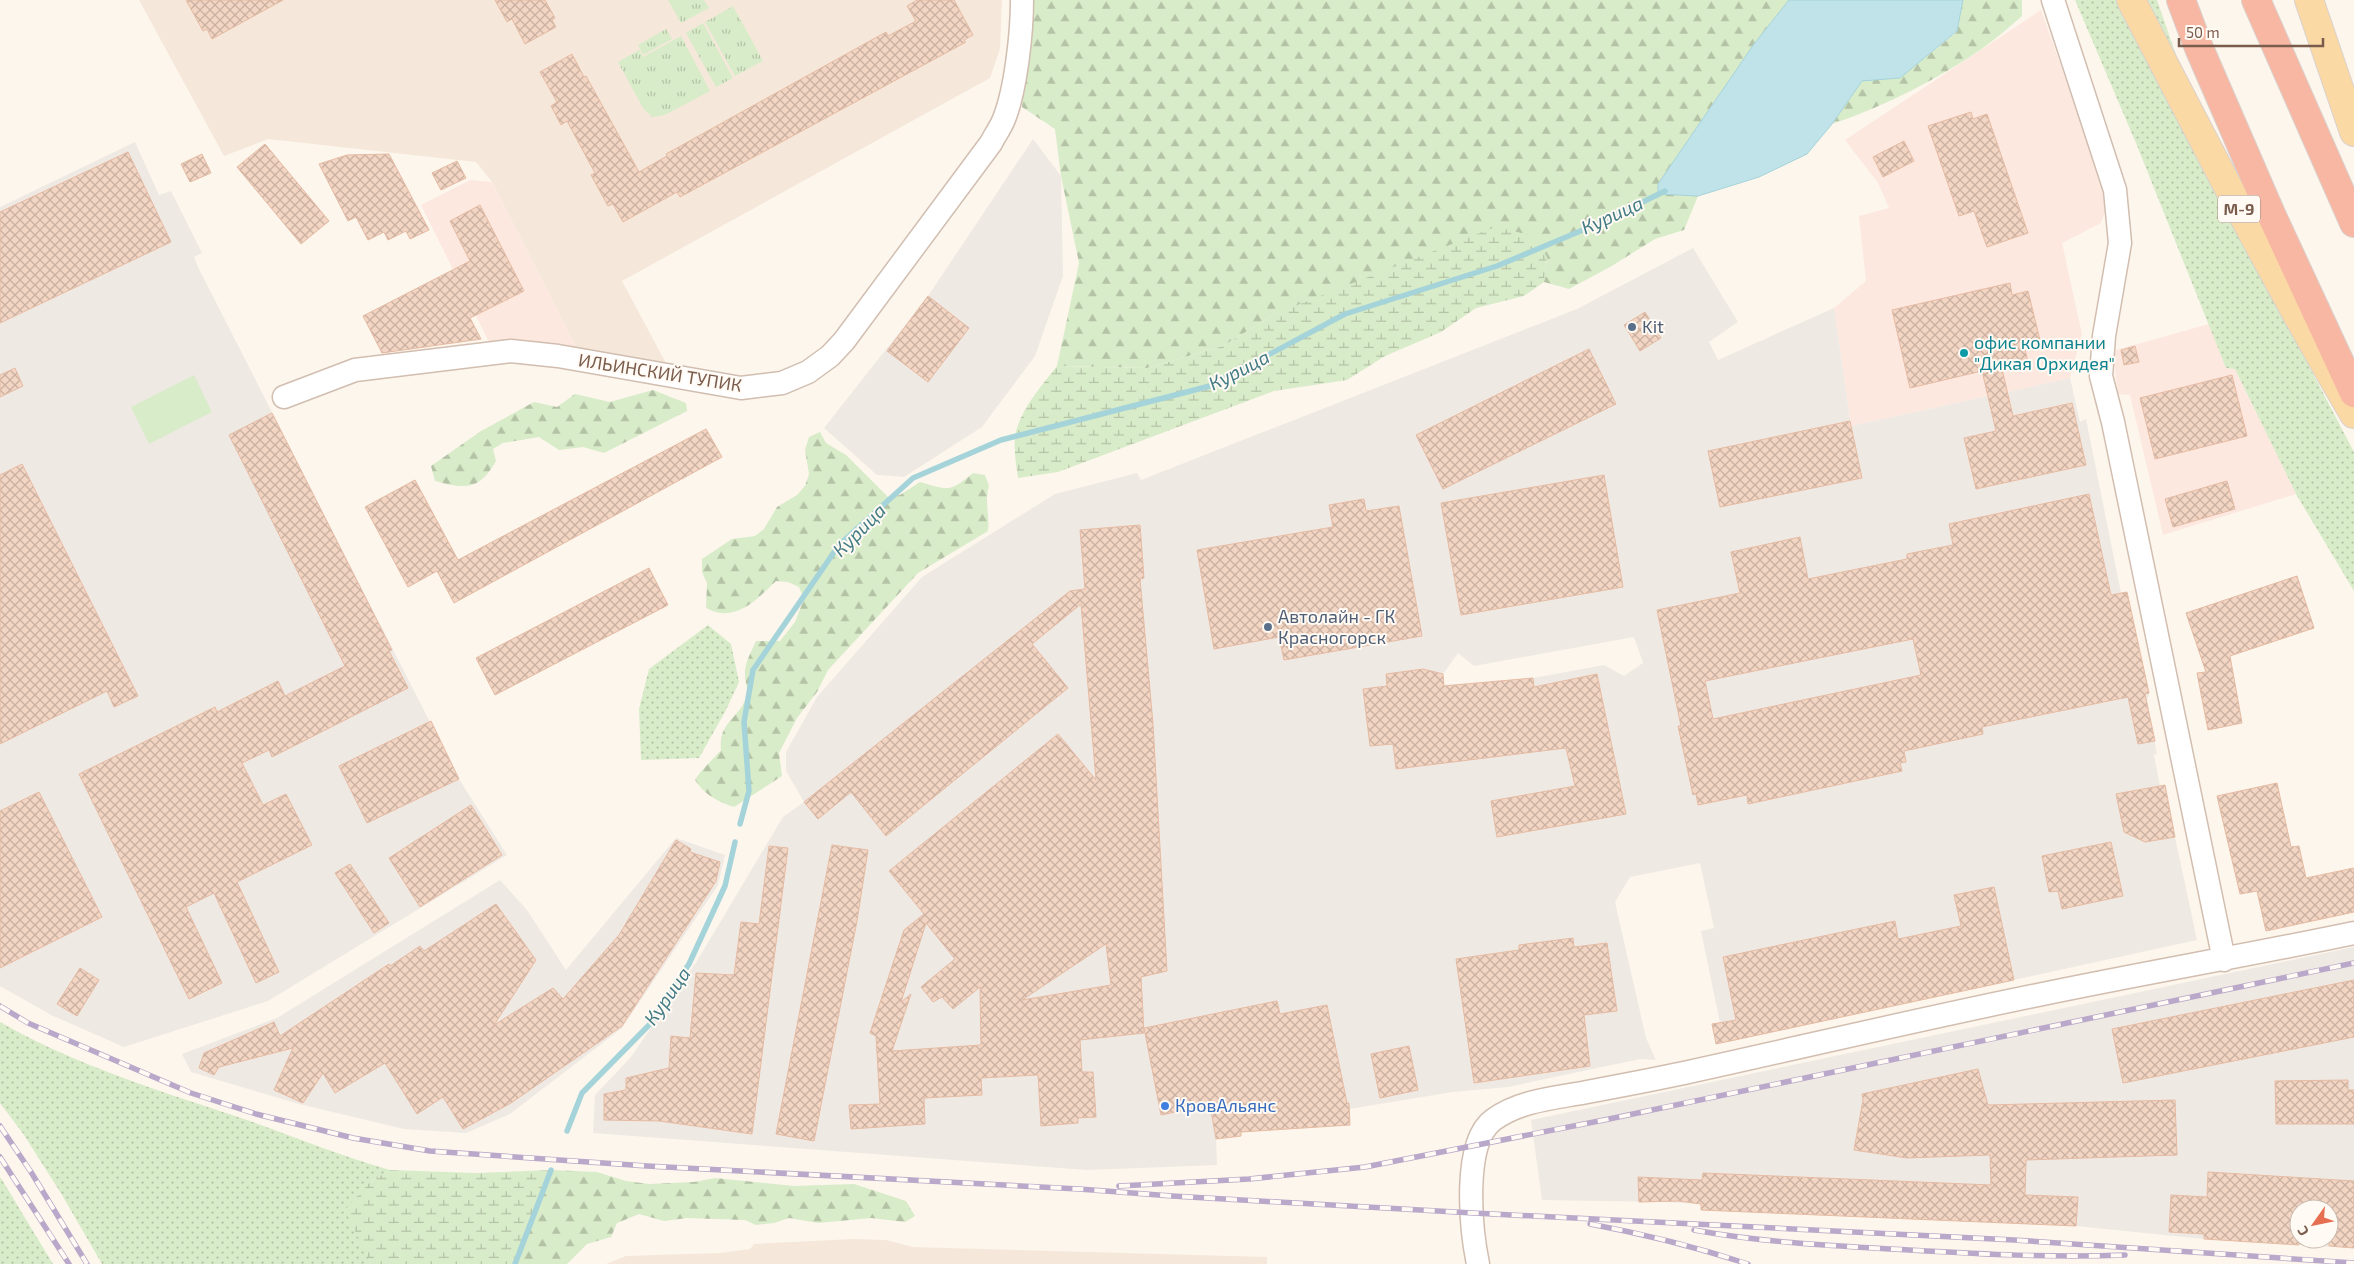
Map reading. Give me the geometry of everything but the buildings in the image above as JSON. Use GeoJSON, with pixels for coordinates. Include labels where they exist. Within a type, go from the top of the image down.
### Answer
{"type":"FeatureCollection","features":[{"type":"Feature","properties":{"kind":"highway","name":"М-9"},"geometry":{"type":"LineString","coordinates":[[2181,0],[2199,48],[2271,214],[2354,393]]}},
{"type":"Feature","properties":{"kind":"highway"},"geometry":{"type":"LineString","coordinates":[[2256,0],[2354,223]]}},
{"type":"Feature","properties":{"kind":"main road","name":"М-9"},"geometry":{"type":"LineString","coordinates":[[2131,0],[2214,162],[2299,320],[2354,414]]}},
{"type":"Feature","properties":{"kind":"main road"},"geometry":{"type":"LineString","coordinates":[[2309,0],[2354,132]]}},
{"type":"Feature","properties":{"kind":"street","name":"ИЛЬИНСКИЙ ТУПИК"},"geometry":{"type":"LineString","coordinates":[[284,397],[355,370],[511,351],[558,356],[741,388],[782,383],[808,372],[830,356],[844,341],[991,143],[1004,118],[1012,87],[1022,27],[1022,0]]}},
{"type":"Feature","properties":{"kind":"street"},"geometry":{"type":"LineString","coordinates":[[2053,0],[2115,190],[2120,243],[2104,336],[2101,376],[2114,422],[2224,960]]}},
{"type":"Feature","properties":{"kind":"street"},"geometry":{"type":"LineString","coordinates":[[1478,1264],[1474,1242],[1473,1204],[1476,1144],[1484,1130],[1493,1120],[1519,1105],[1644,1081],[2040,995],[2354,933]]}},
{"type":"Feature","properties":{"kind":"shaded area"},"geometry":{"type":"Polygon","coordinates":[[[139,0],[1002,0],[1000,49],[990,78],[622,281],[668,367],[578,351],[492,182],[476,162],[268,139],[224,156],[139,0]]]}},
{"type":"Feature","properties":{"kind":"shaded area"},"geometry":{"type":"Polygon","coordinates":[[[2041,10],[2109,202],[2101,223],[2062,243],[2082,334],[2070,378],[2008,392],[2013,415],[1993,419],[1988,396],[1851,426],[1834,308],[1866,281],[1859,216],[1889,208],[1878,183],[1845,140],[2041,10]]]}},
{"type":"Feature","properties":{"kind":"shaded area"},"geometry":{"type":"Polygon","coordinates":[[[1033,139],[1061,176],[1063,276],[1035,356],[982,427],[904,477],[877,475],[824,428],[928,296],[1033,139]]]}},
{"type":"Feature","properties":{"kind":"shaded area"},"geometry":{"type":"Polygon","coordinates":[[[135,142],[159,195],[171,191],[202,253],[194,257],[199,269],[459,779],[507,855],[268,1001],[124,1047],[51,1015],[0,986],[0,207],[135,142]]]}},
{"type":"Feature","properties":{"kind":"shaded area"},"geometry":{"type":"Polygon","coordinates":[[[470,180],[492,182],[578,351],[489,342],[421,205],[470,180]]]}},
{"type":"Feature","properties":{"kind":"shaded area"},"geometry":{"type":"Polygon","coordinates":[[[1693,248],[1738,322],[1709,342],[1718,360],[1834,308],[1851,426],[1988,396],[1993,419],[2013,415],[2008,392],[2070,378],[2080,422],[2086,419],[2121,593],[2127,592],[2149,693],[2147,702],[2157,754],[2154,755],[2160,786],[2116,794],[2126,811],[2131,835],[2145,842],[2175,837],[2197,940],[1733,1041],[1729,1021],[1720,1023],[1701,931],[1714,928],[1700,863],[1630,877],[1615,902],[1646,1038],[1656,1060],[1640,1059],[1508,1087],[1453,1092],[1349,1109],[1350,1125],[1241,1132],[1241,1136],[1216,1139],[1217,1165],[1087,1170],[593,1133],[595,1095],[631,1057],[697,961],[783,817],[804,802],[786,771],[786,752],[817,697],[922,577],[1055,494],[1137,473],[1141,480],[1577,309],[1693,248]],[[1634,637],[1474,666],[1458,653],[1443,674],[1444,685],[1533,678],[1604,665],[1624,676],[1643,663],[1634,637]]]}},
{"type":"Feature","properties":{"kind":"shaded area"},"geometry":{"type":"Polygon","coordinates":[[[2209,324],[2226,368],[2235,369],[2296,494],[2163,535],[2130,395],[2118,394],[2114,362],[2116,350],[2209,324]]]}},
{"type":"Feature","properties":{"kind":"shaded area"},"geometry":{"type":"Polygon","coordinates":[[[676,838],[725,855],[718,885],[622,1028],[510,1114],[466,1133],[404,1129],[299,1104],[191,1072],[182,1054],[277,1018],[500,880],[527,910],[566,970],[676,838]]]}},
{"type":"Feature","properties":{"kind":"shaded area"},"geometry":{"type":"Polygon","coordinates":[[[2354,947],[2354,1248],[2339,1247],[2339,1199],[2289,1199],[2289,1244],[2204,1239],[2076,1226],[1701,1210],[1701,1204],[1663,1202],[1542,1200],[1531,1120],[2354,947]]]}},
{"type":"Feature","properties":{"kind":"shaded area"},"geometry":{"type":"Polygon","coordinates":[[[854,1239],[886,1240],[913,1247],[1267,1257],[1267,1264],[606,1264],[626,1256],[720,1253],[750,1249],[754,1244],[854,1239]]]}},
{"type":"Feature","properties":{"kind":"green space"},"geometry":{"type":"Polygon","coordinates":[[[668,0],[704,0],[709,8],[681,23],[668,0]]]}},
{"type":"Feature","properties":{"kind":"green space"},"geometry":{"type":"Polygon","coordinates":[[[1033,0],[1789,0],[1754,44],[1658,184],[1658,194],[1698,196],[1684,230],[1655,239],[1610,267],[1569,289],[1544,282],[1547,257],[1277,313],[1223,346],[1147,368],[1057,366],[1079,263],[1061,176],[1055,129],[1022,107],[1033,0]]]}},
{"type":"Feature","properties":{"kind":"green space"},"geometry":{"type":"Polygon","coordinates":[[[1963,0],[2022,0],[2022,16],[1983,48],[1947,71],[1891,100],[1832,124],[1862,81],[1900,78],[1957,32],[1963,0]]]}},
{"type":"Feature","properties":{"kind":"green space"},"geometry":{"type":"Polygon","coordinates":[[[2075,0],[2117,0],[2354,452],[2354,591],[2296,494],[2235,369],[2226,368],[2138,148],[2075,0]]]}},
{"type":"Feature","properties":{"kind":"green space"},"geometry":{"type":"Polygon","coordinates":[[[2146,0],[2157,0],[2183,75],[2146,0]]]}},
{"type":"Feature","properties":{"kind":"green space"},"geometry":{"type":"Polygon","coordinates":[[[733,6],[763,61],[735,76],[705,22],[733,6]]]}},
{"type":"Feature","properties":{"kind":"green space"},"geometry":{"type":"Polygon","coordinates":[[[703,23],[733,78],[716,87],[686,33],[703,23]]]}},
{"type":"Feature","properties":{"kind":"green space"},"geometry":{"type":"Polygon","coordinates":[[[666,29],[672,39],[643,55],[638,45],[666,29]]]}},
{"type":"Feature","properties":{"kind":"green space"},"geometry":{"type":"Polygon","coordinates":[[[681,36],[710,91],[665,115],[652,117],[643,108],[618,62],[639,50],[643,57],[681,36]]]}},
{"type":"Feature","properties":{"kind":"green space"},"geometry":{"type":"Polygon","coordinates":[[[1495,227],[1535,236],[1547,257],[1544,282],[1524,296],[1476,308],[1441,332],[1385,356],[1347,380],[1274,391],[1058,472],[1018,478],[1015,446],[1020,419],[1040,387],[1057,366],[1147,368],[1223,346],[1277,313],[1495,227]]]}},
{"type":"Feature","properties":{"kind":"green space"},"geometry":{"type":"Polygon","coordinates":[[[194,375],[212,412],[149,444],[131,407],[194,375]]]}},
{"type":"Feature","properties":{"kind":"green space"},"geometry":{"type":"Polygon","coordinates":[[[653,390],[686,403],[687,411],[604,453],[583,447],[559,450],[539,437],[503,443],[493,449],[496,461],[484,478],[477,483],[463,486],[435,481],[431,466],[481,431],[534,402],[557,407],[575,394],[610,402],[653,390]]]}},
{"type":"Feature","properties":{"kind":"green space"},"geometry":{"type":"Polygon","coordinates":[[[820,432],[826,443],[846,455],[888,497],[900,495],[920,482],[948,488],[959,484],[973,473],[985,475],[989,486],[987,497],[988,531],[918,573],[828,670],[817,692],[797,718],[779,753],[782,776],[734,807],[712,797],[695,780],[721,750],[721,741],[725,727],[743,705],[747,692],[746,666],[756,641],[780,641],[795,622],[804,599],[799,587],[788,582],[776,581],[744,608],[726,613],[706,608],[707,583],[702,572],[702,559],[732,539],[755,536],[764,529],[777,507],[797,495],[805,486],[809,474],[805,450],[809,437],[820,432]]]}},
{"type":"Feature","properties":{"kind":"green space"},"geometry":{"type":"Polygon","coordinates":[[[708,625],[731,644],[739,682],[726,710],[699,758],[641,760],[639,709],[649,669],[708,625]]]}},
{"type":"Feature","properties":{"kind":"green space"},"geometry":{"type":"Polygon","coordinates":[[[0,1022],[59,1052],[121,1077],[336,1153],[390,1170],[370,1182],[362,1242],[371,1264],[102,1264],[24,1135],[0,1103],[0,1022]]]}},
{"type":"Feature","properties":{"kind":"green space"},"geometry":{"type":"Polygon","coordinates":[[[390,1170],[476,1173],[551,1170],[515,1264],[371,1264],[345,1210],[370,1182],[390,1170]]]}},
{"type":"Feature","properties":{"kind":"green space"},"geometry":{"type":"Polygon","coordinates":[[[551,1170],[597,1172],[626,1181],[649,1184],[694,1182],[715,1178],[794,1186],[854,1184],[906,1201],[915,1216],[905,1222],[871,1218],[818,1223],[789,1218],[774,1223],[756,1225],[745,1220],[687,1218],[664,1221],[639,1214],[617,1223],[611,1237],[587,1244],[567,1264],[515,1264],[551,1170]]]}},
{"type":"Feature","properties":{"kind":"green space"},"geometry":{"type":"Polygon","coordinates":[[[0,1177],[4,1183],[53,1264],[0,1264],[0,1177]]]}},
{"type":"Feature","properties":{"kind":"water"},"geometry":{"type":"Polygon","coordinates":[[[1789,0],[1963,0],[1957,31],[1900,78],[1862,81],[1832,124],[1807,154],[1759,177],[1698,196],[1658,194],[1658,184],[1754,44],[1789,0]]]}},
{"type":"Feature","properties":{"kind":"waterway","name":"Курица"},"geometry":{"type":"LineString","coordinates":[[740,824],[749,791],[744,722],[753,670],[839,545],[913,478],[1001,440],[1210,386],[1345,314],[1497,266],[1602,222],[1665,191]]}},
{"type":"Feature","properties":{"kind":"waterway","name":"Курица"},"geometry":{"type":"LineString","coordinates":[[567,1131],[582,1093],[651,1023],[689,964],[725,886],[735,842]]}},
{"type":"Feature","properties":{"kind":"waterway","name":"Курица"},"geometry":{"type":"LineString","coordinates":[[515,1264],[551,1170]]}},
{"type":"Feature","properties":{"kind":"railway"},"geometry":{"type":"LineString","coordinates":[[1119,1186],[1249,1179],[1365,1167],[1609,1119],[2354,963]]}},
{"type":"Feature","properties":{"kind":"railway"},"geometry":{"type":"LineString","coordinates":[[0,1006],[28,1023],[191,1093],[256,1114],[353,1138],[430,1151],[647,1166],[1079,1189],[1473,1213],[2014,1240],[2354,1263]]}},
{"type":"Feature","properties":{"kind":"railway"},"geometry":{"type":"LineString","coordinates":[[0,1126],[31,1172],[87,1264]]}},
{"type":"Feature","properties":{"kind":"railway"},"geometry":{"type":"LineString","coordinates":[[0,1157],[69,1264]]}},
{"type":"Feature","properties":{"kind":"railway"},"geometry":{"type":"LineString","coordinates":[[1590,1224],[1670,1241],[1748,1264]]}},
{"type":"Feature","properties":{"kind":"railway"},"geometry":{"type":"LineString","coordinates":[[1694,1230],[1774,1241],[1855,1247],[2017,1255],[2125,1255]]}},
{"type":"Feature","properties":{"kind":"place","name":"Kit"},"geometry":{"type":"Point","coordinates":[1632,327]}},
{"type":"Feature","properties":{"kind":"place","name":"офис компании \"Дикая Орхидея\""},"geometry":{"type":"Point","coordinates":[1964,353]}},
{"type":"Feature","properties":{"kind":"place","name":"Автолайн - ГК Красногорск"},"geometry":{"type":"Point","coordinates":[1268,627]}},
{"type":"Feature","properties":{"kind":"place","name":"КровАльянс"},"geometry":{"type":"Point","coordinates":[1165,1106]}}]}
